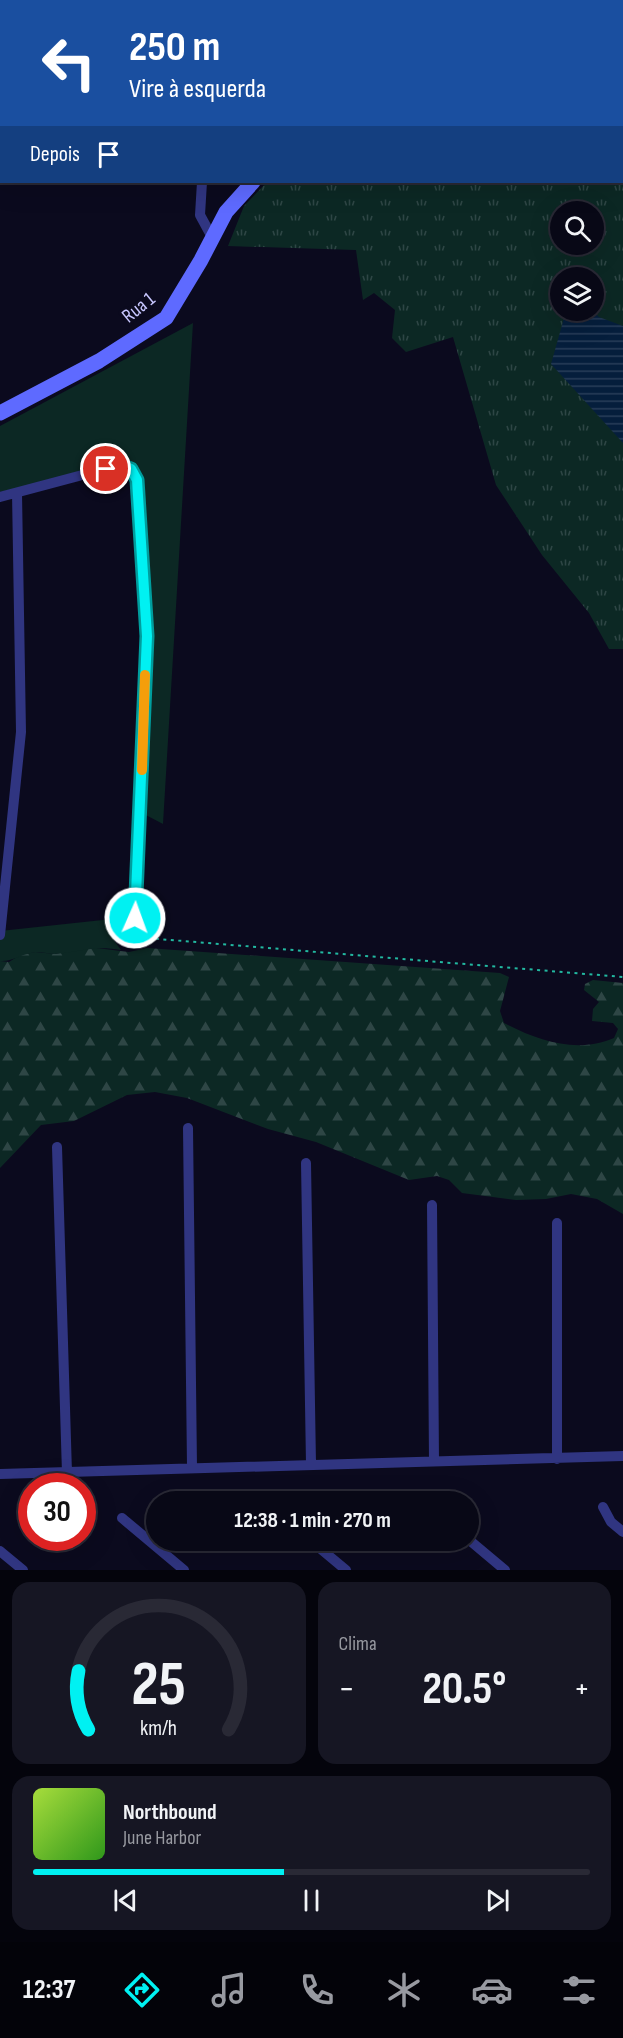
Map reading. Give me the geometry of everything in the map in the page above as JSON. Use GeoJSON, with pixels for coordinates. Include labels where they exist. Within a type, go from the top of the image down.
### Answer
{"type":"FeatureCollection","features":[{"type":"Feature","properties":{"kind":"street"},"geometry":{"type":"LineString","coordinates":[[202,183],[200,215],[213,239]]}},
{"type":"Feature","properties":{"kind":"street","name":"Rua 1"},"geometry":{"type":"LineString","coordinates":[[0,413],[99,361],[166,318],[213,239],[226,212],[252,183]]}},
{"type":"Feature","properties":{"kind":"street"},"geometry":{"type":"LineString","coordinates":[[0,497],[120,465],[131,469],[137,480],[147,636],[135,918]]}},
{"type":"Feature","properties":{"kind":"street"},"geometry":{"type":"LineString","coordinates":[[0,935],[21,732],[17,493]]}},
{"type":"Feature","properties":{"kind":"street"},"geometry":{"type":"LineString","coordinates":[[188,1128],[192,1467]]}},
{"type":"Feature","properties":{"kind":"street"},"geometry":{"type":"LineString","coordinates":[[57,1147],[67,1473],[192,1467],[623,1456]]}},
{"type":"Feature","properties":{"kind":"street"},"geometry":{"type":"LineString","coordinates":[[306,1163],[311,1464]]}},
{"type":"Feature","properties":{"kind":"street"},"geometry":{"type":"LineString","coordinates":[[432,1205],[434,1461]]}},
{"type":"Feature","properties":{"kind":"street"},"geometry":{"type":"LineString","coordinates":[[557,1223],[557,1459]]}},
{"type":"Feature","properties":{"kind":"street"},"geometry":{"type":"LineString","coordinates":[[0,1474],[18,1474]]}},
{"type":"Feature","properties":{"kind":"street"},"geometry":{"type":"LineString","coordinates":[[603,1506],[611,1522],[623,1532]]}},
{"type":"Feature","properties":{"kind":"street"},"geometry":{"type":"LineString","coordinates":[[122,1518],[184,1570]]}},
{"type":"Feature","properties":{"kind":"street"},"geometry":{"type":"LineString","coordinates":[[479,1548],[505,1570]]}},
{"type":"Feature","properties":{"kind":"street"},"geometry":{"type":"LineString","coordinates":[[0,1551],[23,1570]]}},
{"type":"Feature","properties":{"kind":"street"},"geometry":{"type":"LineString","coordinates":[[323,1551],[346,1570]]}},
{"type":"Feature","properties":{"kind":"path"},"geometry":{"type":"LineString","coordinates":[[135,918],[134,937],[623,977]]}},
{"type":"Feature","properties":{"kind":"green space"},"geometry":{"type":"Polygon","coordinates":[[[266,183],[623,183],[623,649],[609,649],[589,613],[542,555],[496,485],[453,337],[406,352],[392,338],[395,310],[374,293],[363,300],[356,250],[228,246],[244,206],[266,183]]]}},
{"type":"Feature","properties":{"kind":"green space"},"geometry":{"type":"Polygon","coordinates":[[[193,323],[163,824],[140,812],[143,573],[137,480],[120,465],[0,492],[0,426],[193,323]]]}},
{"type":"Feature","properties":{"kind":"green space"},"geometry":{"type":"Polygon","coordinates":[[[112,919],[113,939],[121,950],[102,948],[55,954],[34,952],[0,961],[0,931],[112,919]]]}},
{"type":"Feature","properties":{"kind":"green space"},"geometry":{"type":"Polygon","coordinates":[[[88,947],[129,952],[147,948],[500,973],[509,977],[500,1011],[504,1023],[544,1040],[572,1045],[600,1043],[614,1038],[618,1029],[613,1023],[592,1021],[593,1009],[599,1002],[584,990],[585,984],[593,980],[623,983],[623,1214],[597,1199],[571,1194],[546,1199],[516,1200],[462,1193],[449,1180],[437,1176],[409,1180],[316,1142],[268,1129],[187,1098],[155,1092],[127,1095],[74,1121],[41,1125],[0,1168],[0,961],[9,962],[20,955],[35,952],[55,954],[88,947]]]}},
{"type":"Feature","properties":{"kind":"water"},"geometry":{"type":"Polygon","coordinates":[[[604,319],[623,326],[623,443],[551,364],[563,321],[604,321],[604,319]]]}},
{"type":"Feature","properties":{"kind":"slow traffic"},"geometry":{"type":"LineString","coordinates":[[142,770],[145,675]]}},
{"type":"Feature","properties":{"kind":"route"},"geometry":{"type":"LineString","coordinates":[[106,469],[120,465],[131,469],[137,480],[147,636],[135,918]]}}]}
